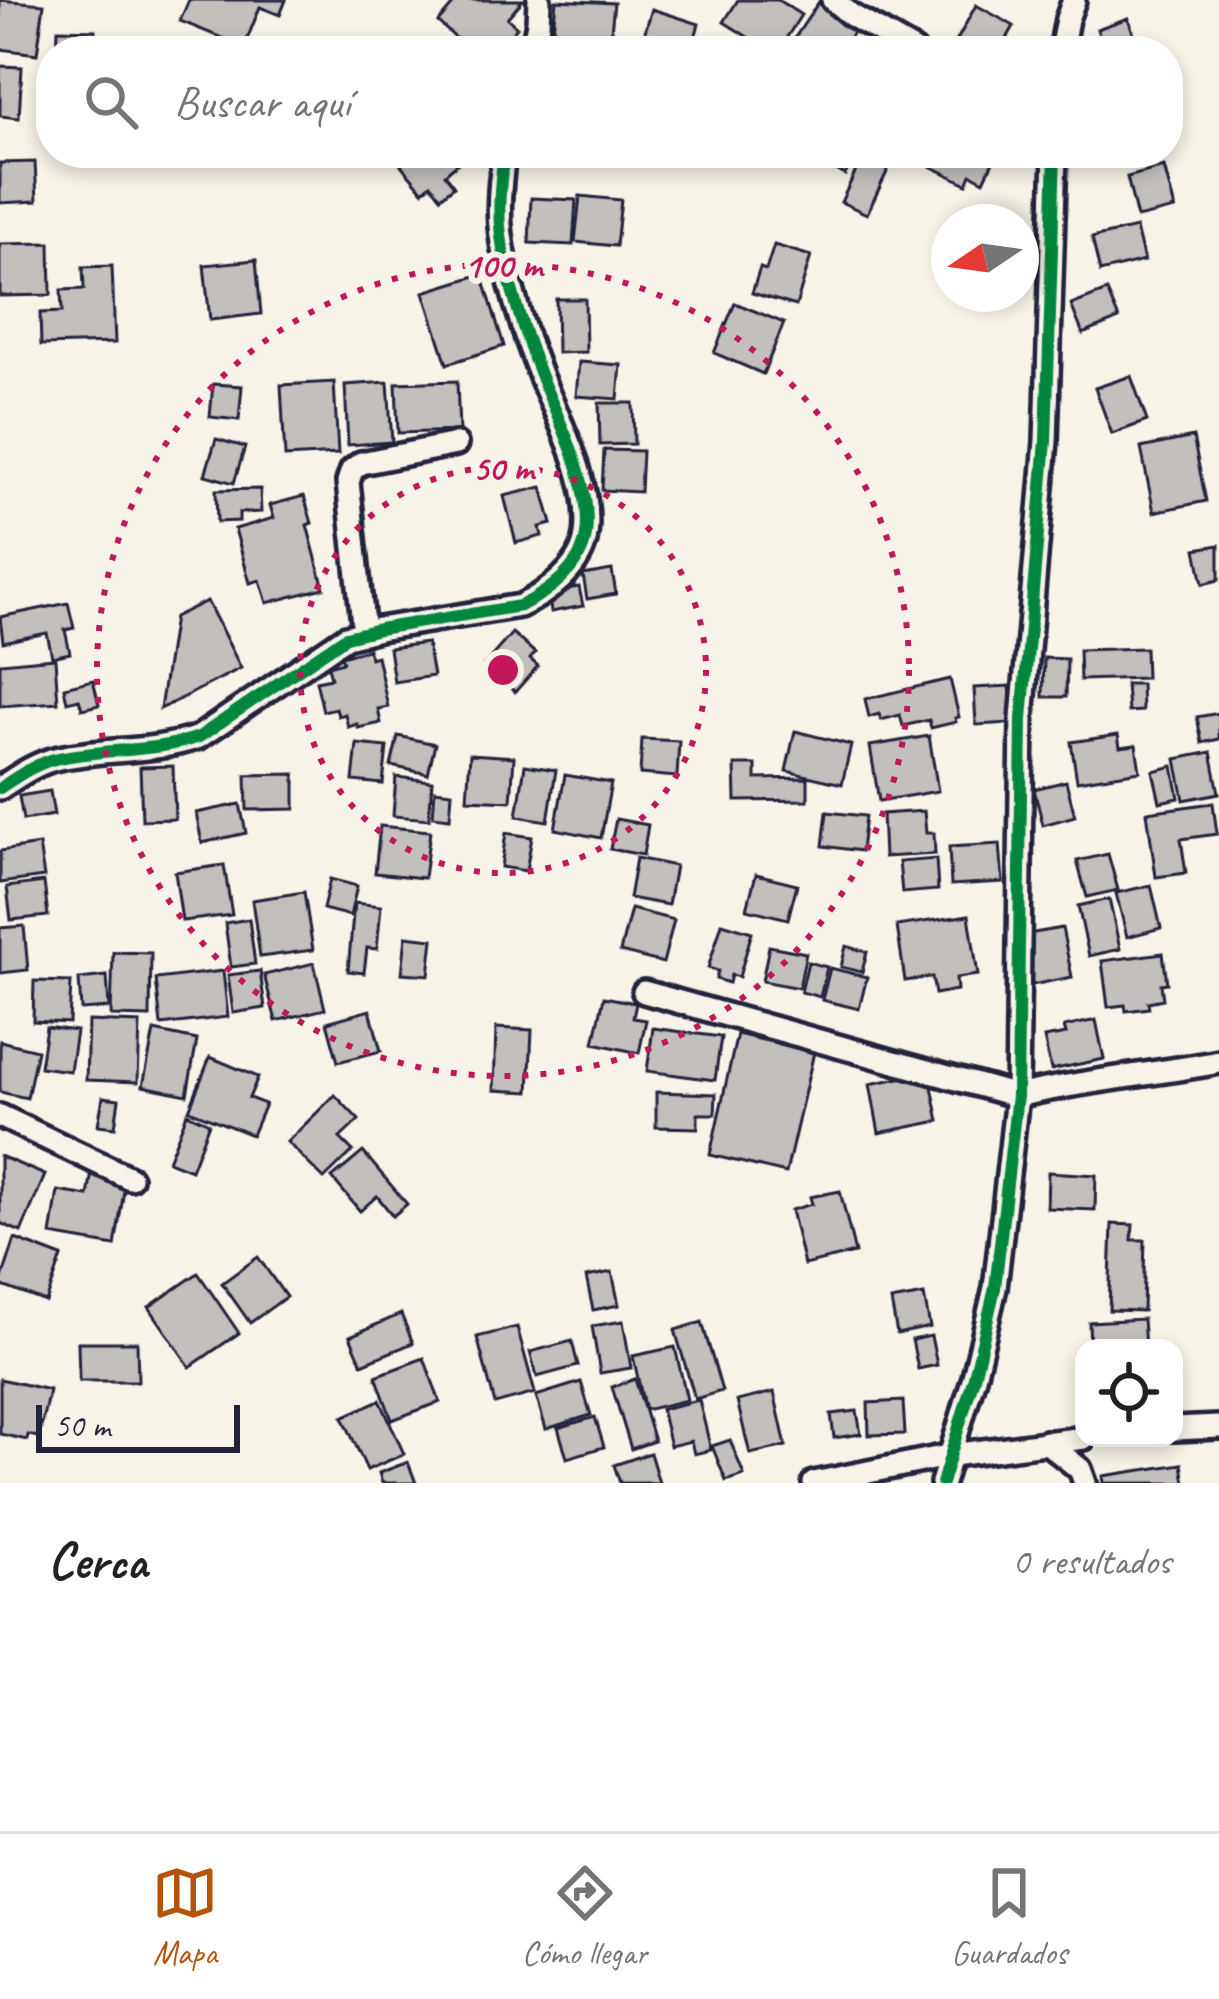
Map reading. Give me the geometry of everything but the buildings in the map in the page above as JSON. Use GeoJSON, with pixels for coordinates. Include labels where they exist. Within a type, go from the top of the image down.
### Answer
{"type":"FeatureCollection","features":[{"type":"Feature","properties":{"kind":"street"},"geometry":{"type":"LineString","coordinates":[[535,36],[538,0]]}},
{"type":"Feature","properties":{"kind":"street"},"geometry":{"type":"LineString","coordinates":[[833,0],[888,36]]}},
{"type":"Feature","properties":{"kind":"street"},"geometry":{"type":"LineString","coordinates":[[1064,36],[1074,0]]}},
{"type":"Feature","properties":{"kind":"street"},"geometry":{"type":"LineString","coordinates":[[0,788],[55,758],[173,746],[199,737],[346,637],[520,606],[538,598],[574,564],[586,539],[583,490],[525,330],[504,253],[500,222],[503,168]]}},
{"type":"Feature","properties":{"kind":"street"},"geometry":{"type":"LineString","coordinates":[[942,1483],[995,1288],[1017,1096],[1022,718],[1046,441],[1055,168]]}},
{"type":"Feature","properties":{"kind":"street"},"geometry":{"type":"LineString","coordinates":[[364,632],[348,482],[352,470],[361,463],[456,444]]}},
{"type":"Feature","properties":{"kind":"street"},"geometry":{"type":"LineString","coordinates":[[644,992],[1017,1096],[1219,1062]]}},
{"type":"Feature","properties":{"kind":"street"},"geometry":{"type":"LineString","coordinates":[[0,1116],[130,1178]]}},
{"type":"Feature","properties":{"kind":"street"},"geometry":{"type":"LineString","coordinates":[[1183,1428],[1219,1426]]}},
{"type":"Feature","properties":{"kind":"street"},"geometry":{"type":"LineString","coordinates":[[814,1483],[952,1455],[1075,1439]]}},
{"type":"Feature","properties":{"kind":"street"},"geometry":{"type":"LineString","coordinates":[[1046,1442],[1080,1469],[1085,1483]]}},
{"type":"Feature","properties":{"kind":"cycle path"},"geometry":{"type":"LineString","coordinates":[[0,788],[51,760],[199,737],[346,637],[520,606],[571,568],[586,535],[585,495],[510,283],[499,217],[502,168]]}},
{"type":"Feature","properties":{"kind":"cycle path"},"geometry":{"type":"LineString","coordinates":[[942,1483],[995,1288],[1017,1096],[1022,719],[1046,441],[1055,168]]}}]}
